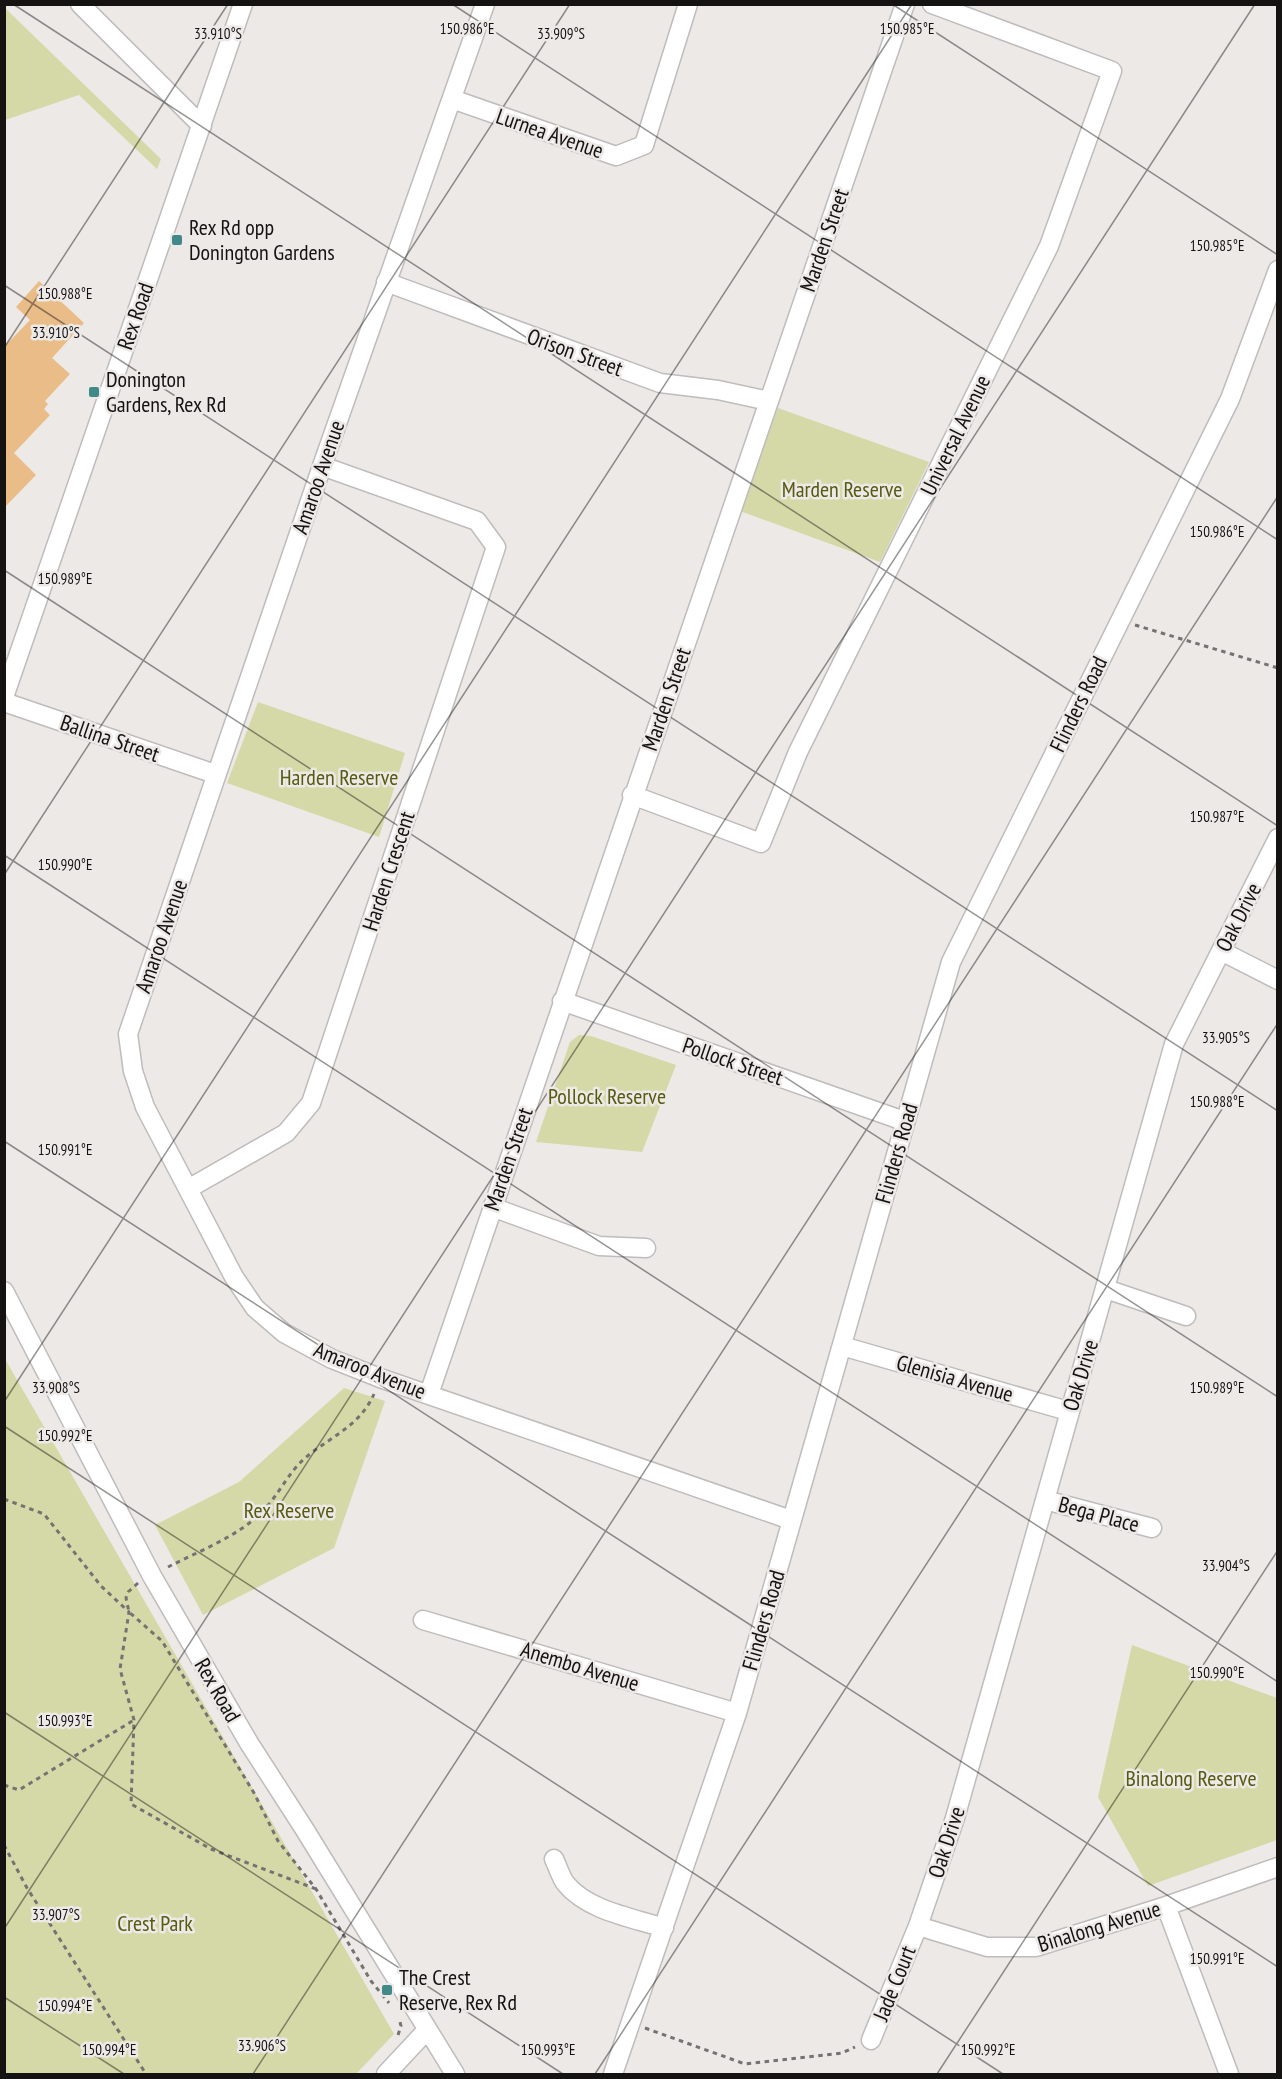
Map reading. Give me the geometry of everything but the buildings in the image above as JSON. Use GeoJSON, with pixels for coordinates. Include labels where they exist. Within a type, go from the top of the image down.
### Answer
{"type":"FeatureCollection","features":[{"type":"Feature","properties":{"kind":"street"},"geometry":{"type":"LineString","coordinates":[[80,4],[202,126]]}},
{"type":"Feature","properties":{"kind":"street","name":"Rex Road"},"geometry":{"type":"LineString","coordinates":[[4,697],[243,4]]}},
{"type":"Feature","properties":{"kind":"street","name":"Amaroo Avenue"},"geometry":{"type":"LineString","coordinates":[[485,4],[215,774],[128,1034],[133,1071],[145,1107],[234,1277],[255,1308],[284,1333],[332,1359],[790,1520]]}},
{"type":"Feature","properties":{"kind":"street","name":"Lurnea Avenue"},"geometry":{"type":"LineString","coordinates":[[452,99],[616,156],[644,145],[688,4]]}},
{"type":"Feature","properties":{"kind":"street","name":"Marden Street"},"geometry":{"type":"LineString","coordinates":[[429,1394],[904,4]]}},
{"type":"Feature","properties":{"kind":"street","name":"Universal Avenue"},"geometry":{"type":"LineString","coordinates":[[632,795],[761,843],[798,752],[1049,246],[1112,71],[932,4]]}},
{"type":"Feature","properties":{"kind":"street","name":"Flinders Road"},"geometry":{"type":"LineString","coordinates":[[613,2074],[737,1713],[790,1520],[951,962],[1230,399],[1278,270]]}},
{"type":"Feature","properties":{"kind":"street","name":"Orison Street"},"geometry":{"type":"LineString","coordinates":[[386,282],[660,383],[718,390],[769,401]]}},
{"type":"Feature","properties":{"kind":"street","name":"Harden Crescent"},"geometry":{"type":"LineString","coordinates":[[188,1189],[286,1133],[311,1103],[496,547],[477,521],[322,466]]}},
{"type":"Feature","properties":{"kind":"street","name":"Ballina Street"},"geometry":{"type":"LineString","coordinates":[[4,702],[215,774]]}},
{"type":"Feature","properties":{"kind":"street","name":"Oak Drive"},"geometry":{"type":"LineString","coordinates":[[918,1926],[955,1818],[1068,1411],[1106,1289],[1174,1044],[1278,838]]}},
{"type":"Feature","properties":{"kind":"street"},"geometry":{"type":"LineString","coordinates":[[1221,951],[1278,980]]}},
{"type":"Feature","properties":{"kind":"street","name":"Pollock Street"},"geometry":{"type":"LineString","coordinates":[[562,1000],[904,1121]]}},
{"type":"Feature","properties":{"kind":"street"},"geometry":{"type":"LineString","coordinates":[[492,1207],[599,1246],[646,1248]]}},
{"type":"Feature","properties":{"kind":"street"},"geometry":{"type":"LineString","coordinates":[[1106,1289],[1186,1316]]}},
{"type":"Feature","properties":{"kind":"street","name":"Rex Road"},"geometry":{"type":"LineString","coordinates":[[4,1291],[152,1576],[249,1743],[345,1895],[426,2031],[455,2074]]}},
{"type":"Feature","properties":{"kind":"street","name":"Glenisia Avenue"},"geometry":{"type":"LineString","coordinates":[[842,1346],[1068,1411]]}},
{"type":"Feature","properties":{"kind":"street","name":"Bega Place"},"geometry":{"type":"LineString","coordinates":[[1045,1500],[1152,1528]]}},
{"type":"Feature","properties":{"kind":"street","name":"Anembo Avenue"},"geometry":{"type":"LineString","coordinates":[[423,1620],[737,1713]]}},
{"type":"Feature","properties":{"kind":"street"},"geometry":{"type":"LineString","coordinates":[[554,1859],[565,1883],[576,1894],[597,1905],[664,1928]]}},
{"type":"Feature","properties":{"kind":"street","name":"Binalong Avenue"},"geometry":{"type":"LineString","coordinates":[[918,1926],[987,1947],[1019,1949],[1036,1947],[1166,1906],[1278,1867]]}},
{"type":"Feature","properties":{"kind":"street"},"geometry":{"type":"LineString","coordinates":[[1166,1906],[1229,2074]]}},
{"type":"Feature","properties":{"kind":"street","name":"Jade Court"},"geometry":{"type":"LineString","coordinates":[[871,2040],[918,1926]]}},
{"type":"Feature","properties":{"kind":"street"},"geometry":{"type":"LineString","coordinates":[[386,2074],[426,2031]]}},
{"type":"Feature","properties":{"kind":"path"},"geometry":{"type":"LineString","coordinates":[[1136,626],[1278,668]]}},
{"type":"Feature","properties":{"kind":"path"},"geometry":{"type":"LineString","coordinates":[[166,1568],[246,1526],[275,1498],[300,1462],[358,1418],[370,1404],[377,1388]]}},
{"type":"Feature","properties":{"kind":"path"},"geometry":{"type":"LineString","coordinates":[[4,1499],[44,1514],[100,1586],[162,1641],[254,1793],[278,1841],[316,1888],[371,1981],[391,2006]]}},
{"type":"Feature","properties":{"kind":"path"},"geometry":{"type":"LineString","coordinates":[[137,1584],[128,1592],[126,1598],[129,1612],[120,1669],[134,1720],[131,1804],[211,1849],[316,1888]]}},
{"type":"Feature","properties":{"kind":"path"},"geometry":{"type":"LineString","coordinates":[[4,1785],[19,1790],[134,1720]]}},
{"type":"Feature","properties":{"kind":"path"},"geometry":{"type":"LineString","coordinates":[[4,1845],[27,1888],[146,2074]]}},
{"type":"Feature","properties":{"kind":"path"},"geometry":{"type":"LineString","coordinates":[[397,2012],[401,2026],[397,2039]]}},
{"type":"Feature","properties":{"kind":"path"},"geometry":{"type":"LineString","coordinates":[[632,2023],[745,2064],[842,2053],[871,2040]]}},
{"type":"Feature","properties":{"kind":"green space"},"geometry":{"type":"Polygon","coordinates":[[[5,8],[161,159],[157,169],[79,95],[5,120],[5,8]]]}},
{"type":"Feature","properties":{"kind":"green space","name":"Marden Reserve"},"geometry":{"type":"Polygon","coordinates":[[[778,408],[929,462],[880,562],[740,511],[778,408]]]}},
{"type":"Feature","properties":{"kind":"green space","name":"Harden Reserve"},"geometry":{"type":"Polygon","coordinates":[[[258,702],[405,753],[379,837],[227,783],[258,702]]]}},
{"type":"Feature","properties":{"kind":"green space","name":"Pollock Reserve"},"geometry":{"type":"Polygon","coordinates":[[[579,1035],[591,1036],[676,1065],[642,1152],[536,1142],[570,1042],[579,1035]]]}},
{"type":"Feature","properties":{"kind":"green space","name":"Crest Park"},"geometry":{"type":"Polygon","coordinates":[[[5,1359],[394,2034],[356,2074],[5,2074],[5,1359]]]}},
{"type":"Feature","properties":{"kind":"green space","name":"Rex Reserve"},"geometry":{"type":"Polygon","coordinates":[[[344,1388],[385,1401],[334,1548],[203,1615],[155,1525],[239,1482],[344,1388]]]}},
{"type":"Feature","properties":{"kind":"green space","name":"Binalong Reserve"},"geometry":{"type":"Polygon","coordinates":[[[1132,1645],[1277,1698],[1277,1840],[1148,1886],[1098,1797],[1132,1645]]]}},
{"type":"Feature","properties":{"kind":"place","name":"Rex Rd opp Donington Gardens"},"geometry":{"type":"Point","coordinates":[177,240]}},
{"type":"Feature","properties":{"kind":"place","name":"Donington Gardens, Rex Rd"},"geometry":{"type":"Point","coordinates":[94,392]}},
{"type":"Feature","properties":{"kind":"place","name":"The Crest Reserve, Rex Rd"},"geometry":{"type":"Point","coordinates":[387,1990]}}]}
